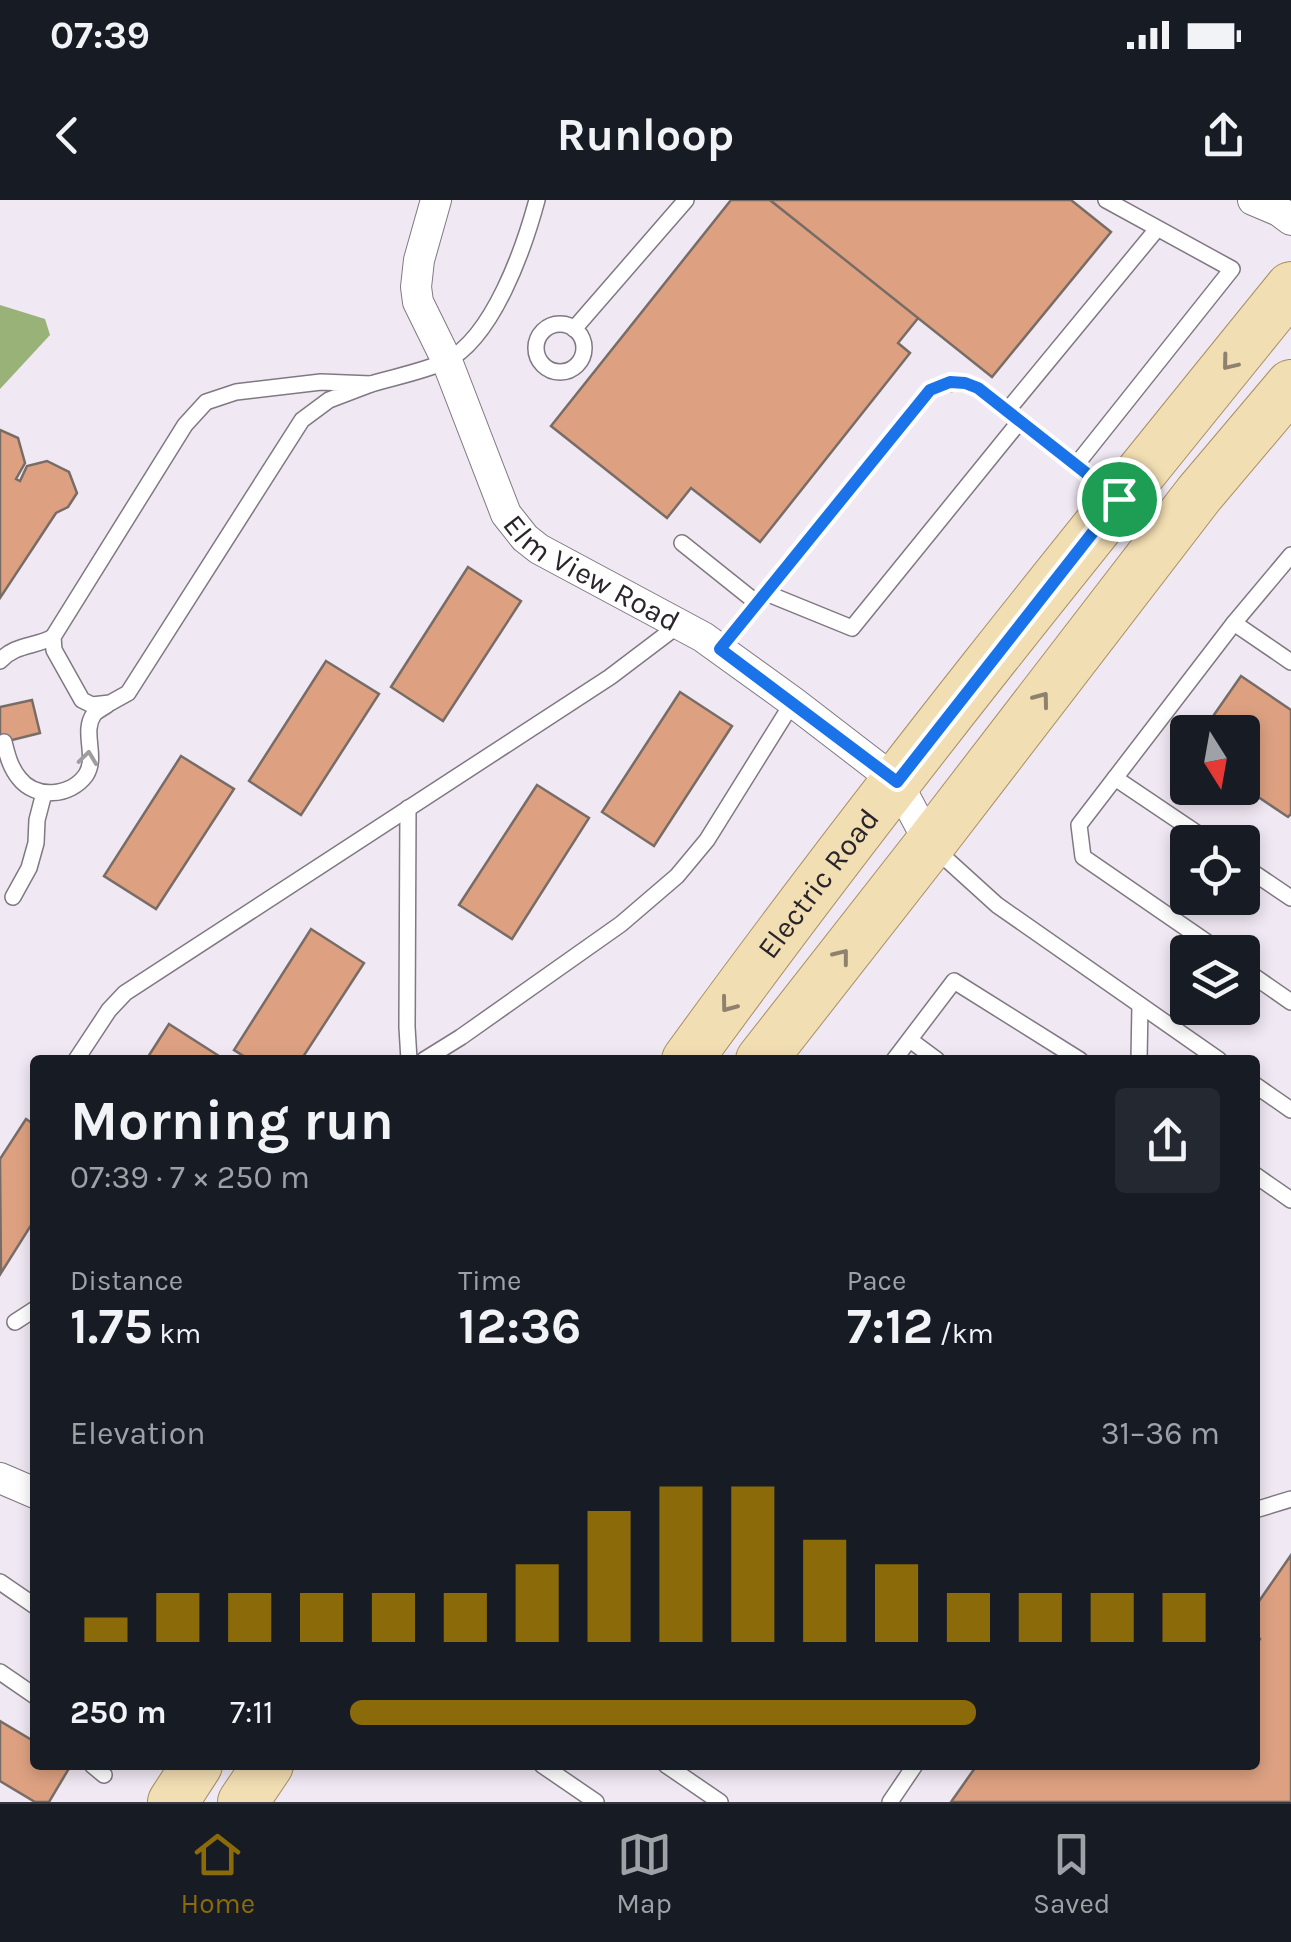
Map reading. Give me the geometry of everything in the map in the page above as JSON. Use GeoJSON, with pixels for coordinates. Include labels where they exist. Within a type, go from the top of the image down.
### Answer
{"type":"FeatureCollection","features":[{"type":"Feature","properties":{"kind":"main road","name":"Electric Road"},"geometry":{"type":"LineString","coordinates":[[691,1055],[897,782],[1291,287]]}},
{"type":"Feature","properties":{"kind":"main road","name":"Electric Road"},"geometry":{"type":"LineString","coordinates":[[764,1055],[1198,494],[1291,385]]}},
{"type":"Feature","properties":{"kind":"main road"},"geometry":{"type":"LineString","coordinates":[[173,1802],[194,1770]]}},
{"type":"Feature","properties":{"kind":"main road"},"geometry":{"type":"LineString","coordinates":[[243,1802],[265,1770]]}},
{"type":"Feature","properties":{"kind":"street","name":"Elm View Road"},"geometry":{"type":"LineString","coordinates":[[436,200],[418,260],[418,302],[446,361],[506,514],[539,549],[720,649],[897,782],[930,844]]}},
{"type":"Feature","properties":{"kind":"street"},"geometry":{"type":"LineString","coordinates":[[1253,200],[1291,220]]}},
{"type":"Feature","properties":{"kind":"street"},"geometry":{"type":"LineString","coordinates":[[0,1478],[30,1492]]}},
{"type":"Feature","properties":{"kind":"lane"},"geometry":{"type":"LineString","coordinates":[[4,742],[17,776],[29,788],[44,793],[62,792],[76,785],[92,759],[89,729],[94,715],[128,693],[302,420],[328,400],[446,361],[473,342],[525,243],[537,200]]}},
{"type":"Feature","properties":{"kind":"lane"},"geometry":{"type":"LineString","coordinates":[[574,329],[686,200]]}},
{"type":"Feature","properties":{"kind":"lane"},"geometry":{"type":"LineString","coordinates":[[1076,466],[1232,269],[1106,200]]}},
{"type":"Feature","properties":{"kind":"lane"},"geometry":{"type":"LineString","coordinates":[[682,542],[761,598],[852,628],[1157,229]]}},
{"type":"Feature","properties":{"kind":"lane"},"geometry":{"type":"LineString","coordinates":[[0,660],[22,646],[40,644],[53,637],[185,425],[206,402],[236,392],[321,382],[371,384]]}},
{"type":"Feature","properties":{"kind":"lane"},"geometry":{"type":"LineString","coordinates":[[720,649],[930,390],[950,382],[978,388],[1119,499]]}},
{"type":"Feature","properties":{"kind":"lane"},"geometry":{"type":"LineString","coordinates":[[1195,935],[1083,857],[1079,825],[1291,555]]}},
{"type":"Feature","properties":{"kind":"lane"},"geometry":{"type":"LineString","coordinates":[[1234,623],[1291,662]]}},
{"type":"Feature","properties":{"kind":"lane"},"geometry":{"type":"LineString","coordinates":[[79,1055],[124,994],[610,677],[680,624]]}},
{"type":"Feature","properties":{"kind":"lane"},"geometry":{"type":"LineString","coordinates":[[53,637],[54,650],[82,700],[92,705],[110,703]]}},
{"type":"Feature","properties":{"kind":"lane"},"geometry":{"type":"LineString","coordinates":[[432,1055],[621,924],[676,876],[707,840],[793,702]]}},
{"type":"Feature","properties":{"kind":"lane"},"geometry":{"type":"LineString","coordinates":[[1115,778],[1185,825]]}},
{"type":"Feature","properties":{"kind":"lane"},"geometry":{"type":"LineString","coordinates":[[13,896],[29,868],[44,793]]}},
{"type":"Feature","properties":{"kind":"lane"},"geometry":{"type":"LineString","coordinates":[[408,808],[409,1055]]}},
{"type":"Feature","properties":{"kind":"lane"},"geometry":{"type":"LineString","coordinates":[[930,844],[997,905],[1212,1055]]}},
{"type":"Feature","properties":{"kind":"lane"},"geometry":{"type":"LineString","coordinates":[[1260,877],[1291,898]]}},
{"type":"Feature","properties":{"kind":"lane"},"geometry":{"type":"LineString","coordinates":[[898,1055],[954,980],[1072,1055]]}},
{"type":"Feature","properties":{"kind":"lane"},"geometry":{"type":"LineString","coordinates":[[1260,980],[1291,1002]]}},
{"type":"Feature","properties":{"kind":"lane"},"geometry":{"type":"LineString","coordinates":[[1139,1055],[1140,1005]]}},
{"type":"Feature","properties":{"kind":"lane"},"geometry":{"type":"LineString","coordinates":[[910,1040],[930,1055]]}},
{"type":"Feature","properties":{"kind":"lane"},"geometry":{"type":"LineString","coordinates":[[1260,1088],[1291,1110]]}},
{"type":"Feature","properties":{"kind":"lane"},"geometry":{"type":"LineString","coordinates":[[1260,1179],[1291,1200]]}},
{"type":"Feature","properties":{"kind":"lane"},"geometry":{"type":"LineString","coordinates":[[16,1322],[30,1313]]}},
{"type":"Feature","properties":{"kind":"lane"},"geometry":{"type":"LineString","coordinates":[[1260,1505],[1291,1499]]}},
{"type":"Feature","properties":{"kind":"lane"},"geometry":{"type":"LineString","coordinates":[[0,1582],[30,1603]]}},
{"type":"Feature","properties":{"kind":"lane"},"geometry":{"type":"LineString","coordinates":[[0,1672],[30,1693]]}},
{"type":"Feature","properties":{"kind":"lane"},"geometry":{"type":"LineString","coordinates":[[548,1770],[579,1796],[596,1802]]}},
{"type":"Feature","properties":{"kind":"lane"},"geometry":{"type":"LineString","coordinates":[[673,1770],[720,1802]]}},
{"type":"Feature","properties":{"kind":"lane"},"geometry":{"type":"LineString","coordinates":[[890,1802],[912,1770]]}},
{"type":"Feature","properties":{"kind":"green space"},"geometry":{"type":"Polygon","coordinates":[[[0,305],[45,319],[50,335],[0,389],[0,305]]]}},
{"type":"Feature","properties":{"kind":"building"},"geometry":{"type":"Polygon","coordinates":[[[731,200],[770,200],[919,317],[898,343],[910,353],[760,542],[691,488],[667,518],[551,426],[731,200]]]}},
{"type":"Feature","properties":{"kind":"building"},"geometry":{"type":"Polygon","coordinates":[[[770,200],[1071,200],[1111,232],[992,377],[770,200]]]}},
{"type":"Feature","properties":{"kind":"building"},"geometry":{"type":"Polygon","coordinates":[[[0,430],[18,438],[25,463],[16,479],[20,481],[27,466],[47,461],[69,472],[77,493],[68,507],[56,513],[0,598],[0,430]]]}},
{"type":"Feature","properties":{"kind":"building"},"geometry":{"type":"Polygon","coordinates":[[[468,567],[521,601],[443,721],[391,687],[468,567]]]}},
{"type":"Feature","properties":{"kind":"building"},"geometry":{"type":"Polygon","coordinates":[[[326,661],[379,694],[301,815],[249,781],[326,661]]]}},
{"type":"Feature","properties":{"kind":"building"},"geometry":{"type":"Polygon","coordinates":[[[1241,676],[1291,710],[1288,817],[1260,798],[1260,715],[1214,715],[1241,676]]]}},
{"type":"Feature","properties":{"kind":"building"},"geometry":{"type":"Polygon","coordinates":[[[680,692],[732,726],[654,846],[602,812],[680,692]]]}},
{"type":"Feature","properties":{"kind":"building"},"geometry":{"type":"Polygon","coordinates":[[[32,700],[40,733],[0,743],[0,707],[32,700]]]}},
{"type":"Feature","properties":{"kind":"building"},"geometry":{"type":"Polygon","coordinates":[[[181,756],[234,789],[156,909],[104,876],[181,756]]]}},
{"type":"Feature","properties":{"kind":"building"},"geometry":{"type":"Polygon","coordinates":[[[537,785],[589,818],[512,939],[459,905],[537,785]]]}},
{"type":"Feature","properties":{"kind":"building"},"geometry":{"type":"Polygon","coordinates":[[[311,929],[364,963],[304,1055],[242,1055],[234,1050],[311,929]]]}},
{"type":"Feature","properties":{"kind":"building"},"geometry":{"type":"Polygon","coordinates":[[[169,1024],[217,1055],[149,1055],[169,1024]]]}},
{"type":"Feature","properties":{"kind":"building"},"geometry":{"type":"Polygon","coordinates":[[[26,1119],[30,1122],[30,1227],[1,1273],[0,1159],[26,1119]]]}},
{"type":"Feature","properties":{"kind":"building"},"geometry":{"type":"Polygon","coordinates":[[[1291,1555],[1291,1802],[951,1802],[973,1770],[1260,1770],[1260,1600],[1291,1555]]]}},
{"type":"Feature","properties":{"kind":"building"},"geometry":{"type":"Polygon","coordinates":[[[0,1721],[30,1739],[30,1770],[68,1770],[49,1802],[35,1802],[0,1781],[0,1721]]]}},
{"type":"Feature","properties":{"kind":"route"},"geometry":{"type":"LineString","coordinates":[[950,382],[978,388],[1119,499],[897,782],[720,649],[930,390],[950,382]]}}]}
